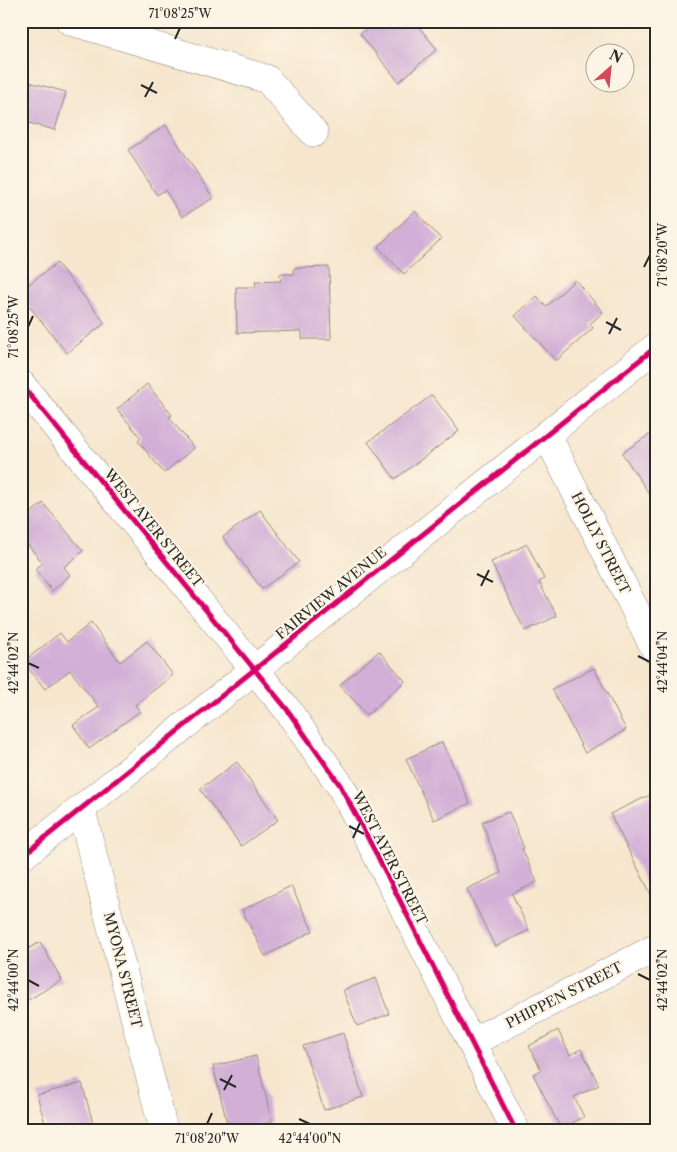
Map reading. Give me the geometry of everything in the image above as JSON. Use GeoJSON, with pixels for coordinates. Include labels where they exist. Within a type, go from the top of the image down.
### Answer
{"type":"FeatureCollection","features":[{"type":"Feature","properties":{"kind":"street"},"geometry":{"type":"LineString","coordinates":[[70,21],[267,79],[314,133]]}},
{"type":"Feature","properties":{"kind":"street","name":"FAIRVIEW AVENUE"},"geometry":{"type":"LineString","coordinates":[[21,857],[656,347]]}},
{"type":"Feature","properties":{"kind":"street","name":"WEST AYER STREET"},"geometry":{"type":"LineString","coordinates":[[21,384],[255,669],[308,738],[340,785],[359,818],[516,1131]]}},
{"type":"Feature","properties":{"kind":"street","name":"HOLLY STREET"},"geometry":{"type":"LineString","coordinates":[[547,434],[656,651]]}},
{"type":"Feature","properties":{"kind":"street","name":"MYONA STREET"},"geometry":{"type":"LineString","coordinates":[[81,809],[164,1131]]}},
{"type":"Feature","properties":{"kind":"street","name":"PHIPPEN STREET"},"geometry":{"type":"LineString","coordinates":[[472,1042],[656,948]]}},
{"type":"Feature","properties":{"kind":"building"},"geometry":{"type":"Polygon","coordinates":[[[376,21],[414,21],[437,49],[399,82],[360,34],[376,21]]]}},
{"type":"Feature","properties":{"kind":"building"},"geometry":{"type":"Polygon","coordinates":[[[21,80],[66,92],[55,130],[21,121],[21,80]]]}},
{"type":"Feature","properties":{"kind":"building"},"geometry":{"type":"Polygon","coordinates":[[[166,125],[213,198],[182,217],[165,190],[157,195],[128,150],[166,125]]]}},
{"type":"Feature","properties":{"kind":"building"},"geometry":{"type":"Polygon","coordinates":[[[415,211],[441,239],[404,274],[378,247],[415,211]]]}},
{"type":"Feature","properties":{"kind":"building"},"geometry":{"type":"Polygon","coordinates":[[[57,263],[105,323],[67,353],[21,296],[21,290],[57,263]]]}},
{"type":"Feature","properties":{"kind":"building"},"geometry":{"type":"Polygon","coordinates":[[[329,267],[331,339],[302,339],[302,331],[237,333],[236,287],[256,287],[255,282],[281,281],[280,274],[294,274],[294,268],[329,267]]]}},
{"type":"Feature","properties":{"kind":"building"},"geometry":{"type":"Polygon","coordinates":[[[575,280],[603,312],[590,324],[593,328],[556,361],[515,316],[537,296],[546,307],[575,280]]]}},
{"type":"Feature","properties":{"kind":"building"},"geometry":{"type":"Polygon","coordinates":[[[147,384],[172,415],[169,417],[194,448],[164,473],[138,441],[141,438],[117,409],[147,384]]]}},
{"type":"Feature","properties":{"kind":"building"},"geometry":{"type":"Polygon","coordinates":[[[432,395],[459,431],[395,479],[368,442],[432,395]]]}},
{"type":"Feature","properties":{"kind":"building"},"geometry":{"type":"Polygon","coordinates":[[[656,430],[656,504],[622,453],[656,430]]]}},
{"type":"Feature","properties":{"kind":"building"},"geometry":{"type":"Polygon","coordinates":[[[43,503],[83,551],[64,567],[70,575],[52,591],[35,569],[43,563],[21,537],[21,521],[43,503]]]}},
{"type":"Feature","properties":{"kind":"building"},"geometry":{"type":"Polygon","coordinates":[[[260,510],[299,562],[262,589],[223,537],[260,510]]]}},
{"type":"Feature","properties":{"kind":"building"},"geometry":{"type":"Polygon","coordinates":[[[527,544],[544,579],[539,582],[557,616],[525,631],[491,562],[527,544]]]}},
{"type":"Feature","properties":{"kind":"building"},"geometry":{"type":"Polygon","coordinates":[[[91,623],[120,662],[147,641],[173,675],[135,705],[140,711],[89,749],[73,725],[99,707],[70,670],[45,689],[23,662],[60,633],[67,642],[91,623]]]}},
{"type":"Feature","properties":{"kind":"building"},"geometry":{"type":"Polygon","coordinates":[[[379,651],[405,681],[367,715],[340,685],[379,651]]]}},
{"type":"Feature","properties":{"kind":"building"},"geometry":{"type":"Polygon","coordinates":[[[594,668],[626,730],[585,753],[552,689],[594,668]]]}},
{"type":"Feature","properties":{"kind":"building"},"geometry":{"type":"Polygon","coordinates":[[[442,742],[470,803],[434,820],[406,759],[442,742]]]}},
{"type":"Feature","properties":{"kind":"building"},"geometry":{"type":"Polygon","coordinates":[[[237,762],[278,820],[241,846],[200,789],[237,762]]]}},
{"type":"Feature","properties":{"kind":"building"},"geometry":{"type":"Polygon","coordinates":[[[656,792],[656,904],[610,814],[656,792]]]}},
{"type":"Feature","properties":{"kind":"building"},"geometry":{"type":"Polygon","coordinates":[[[509,812],[524,848],[522,849],[537,882],[512,894],[529,930],[495,947],[467,889],[501,873],[482,822],[509,812]]]}},
{"type":"Feature","properties":{"kind":"building"},"geometry":{"type":"Polygon","coordinates":[[[291,886],[313,931],[265,956],[242,910],[291,886]]]}},
{"type":"Feature","properties":{"kind":"building"},"geometry":{"type":"Polygon","coordinates":[[[40,942],[62,980],[21,1004],[21,953],[40,942]]]}},
{"type":"Feature","properties":{"kind":"building"},"geometry":{"type":"Polygon","coordinates":[[[376,978],[389,1014],[357,1026],[343,990],[376,978]]]}},
{"type":"Feature","properties":{"kind":"building"},"geometry":{"type":"Polygon","coordinates":[[[558,1030],[570,1055],[581,1049],[599,1085],[574,1097],[584,1117],[561,1129],[533,1074],[541,1070],[529,1046],[558,1030]]]}},
{"type":"Feature","properties":{"kind":"building"},"geometry":{"type":"Polygon","coordinates":[[[343,1033],[363,1097],[324,1110],[303,1046],[343,1033]]]}},
{"type":"Feature","properties":{"kind":"building"},"geometry":{"type":"Polygon","coordinates":[[[256,1056],[272,1122],[229,1131],[213,1066],[256,1056]]]}},
{"type":"Feature","properties":{"kind":"building"},"geometry":{"type":"Polygon","coordinates":[[[82,1083],[95,1131],[47,1131],[37,1095],[82,1083]]]}},
{"type":"Feature","properties":{"kind":"cycle path"},"geometry":{"type":"LineString","coordinates":[[21,857],[656,347]]}},
{"type":"Feature","properties":{"kind":"cycle path"},"geometry":{"type":"LineString","coordinates":[[21,384],[286,708],[340,785],[516,1131]]}}]}
